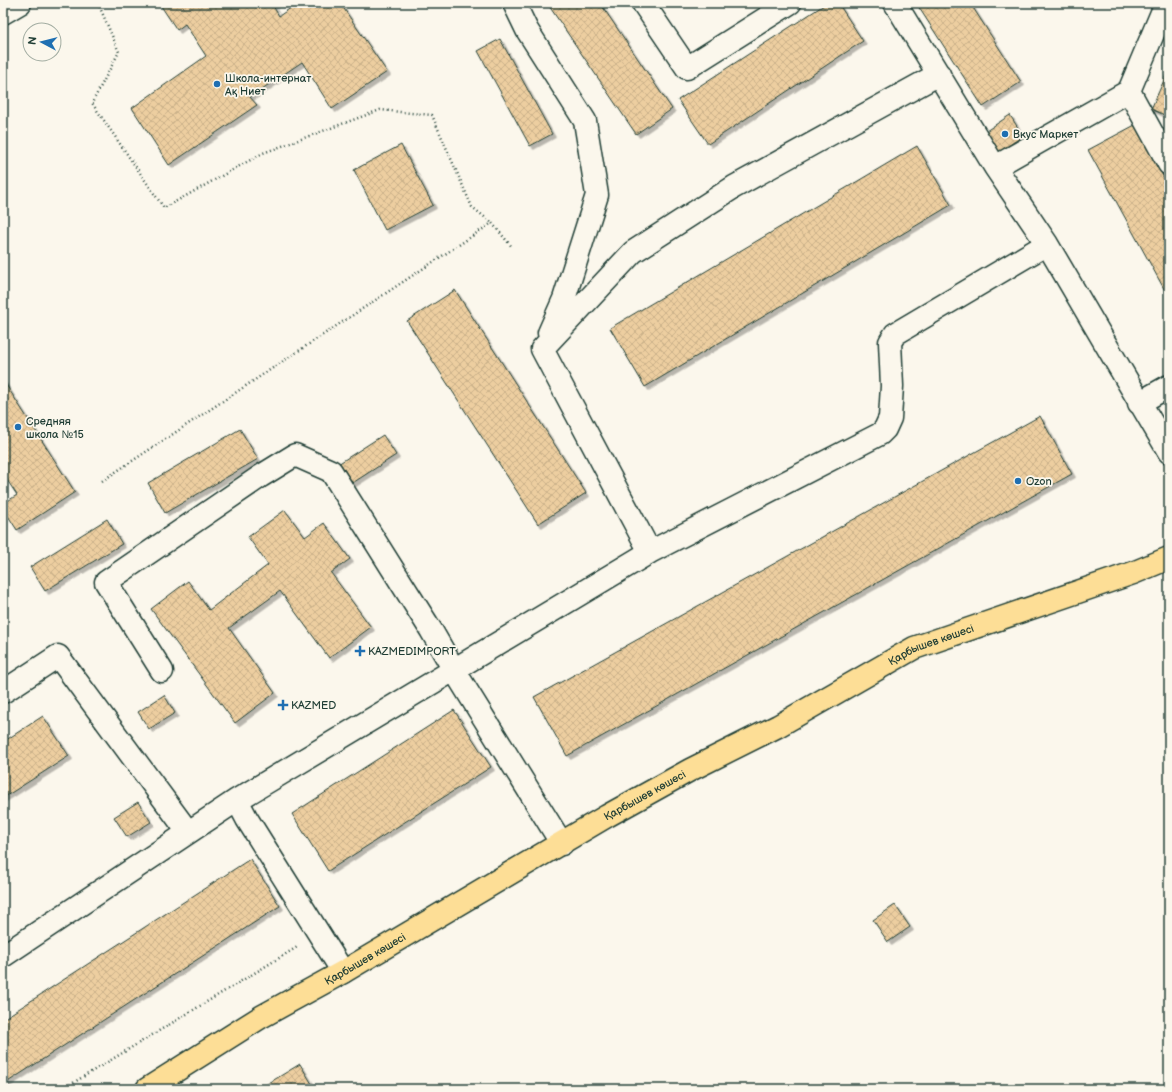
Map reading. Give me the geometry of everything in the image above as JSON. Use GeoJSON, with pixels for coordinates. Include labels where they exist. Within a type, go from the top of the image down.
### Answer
{"type":"FeatureCollection","features":[{"type":"Feature","properties":{"kind":"main road","name":"Қарбышев көшесі"},"geometry":{"type":"LineString","coordinates":[[147,1089],[261,1018],[343,972],[562,844],[607,816],[690,770],[778,726],[914,648],[1133,573],[1169,558]]}},
{"type":"Feature","properties":{"kind":"street"},"geometry":{"type":"LineString","coordinates":[[3,13],[20,3]]}},
{"type":"Feature","properties":{"kind":"street"},"geometry":{"type":"LineString","coordinates":[[514,3],[527,30],[585,121],[597,196],[564,299],[542,349]]}},
{"type":"Feature","properties":{"kind":"street"},"geometry":{"type":"LineString","coordinates":[[643,3],[687,68],[790,3]]}},
{"type":"Feature","properties":{"kind":"street"},"geometry":{"type":"LineString","coordinates":[[895,3],[995,167],[1048,244],[1139,403],[1169,452]]}},
{"type":"Feature","properties":{"kind":"street"},"geometry":{"type":"LineString","coordinates":[[995,167],[1129,91],[1166,3]]}},
{"type":"Feature","properties":{"kind":"street"},"geometry":{"type":"LineString","coordinates":[[542,349],[633,252],[734,186],[939,74]]}},
{"type":"Feature","properties":{"kind":"street"},"geometry":{"type":"LineString","coordinates":[[1129,91],[1169,164]]}},
{"type":"Feature","properties":{"kind":"street"},"geometry":{"type":"LineString","coordinates":[[3,956],[237,800],[650,552],[880,434],[885,429],[890,418],[892,386],[890,342],[895,334],[1048,244]]}},
{"type":"Feature","properties":{"kind":"street"},"geometry":{"type":"LineString","coordinates":[[542,349],[650,552]]}},
{"type":"Feature","properties":{"kind":"street"},"geometry":{"type":"LineString","coordinates":[[1139,403],[1169,386]]}},
{"type":"Feature","properties":{"kind":"street"},"geometry":{"type":"LineString","coordinates":[[162,671],[106,582],[261,476],[295,455],[332,471],[562,844]]}},
{"type":"Feature","properties":{"kind":"street"},"geometry":{"type":"LineString","coordinates":[[3,692],[58,656],[188,832]]}},
{"type":"Feature","properties":{"kind":"street"},"geometry":{"type":"LineString","coordinates":[[237,800],[247,819],[343,972]]}},
{"type":"Feature","properties":{"kind":"path"},"geometry":{"type":"LineString","coordinates":[[98,3],[119,52],[92,103],[164,208],[263,153],[380,110],[432,116],[472,207],[492,223],[512,247]]}},
{"type":"Feature","properties":{"kind":"path"},"geometry":{"type":"LineString","coordinates":[[102,482],[492,223]]}},
{"type":"Feature","properties":{"kind":"path"},"geometry":{"type":"LineString","coordinates":[[63,1089],[319,934]]}},
{"type":"Feature","properties":{"kind":"building","name":"Школа-интернат Ақ Ниет"},"geometry":{"type":"Polygon","coordinates":[[[159,3],[277,3],[273,6],[279,16],[298,3],[340,3],[387,72],[332,109],[302,62],[250,97],[257,105],[169,165],[132,108],[206,56],[185,24],[177,30],[159,3]]]}},
{"type":"Feature","properties":{"kind":"building"},"geometry":{"type":"Polygon","coordinates":[[[547,3],[600,3],[672,109],[636,134],[547,3]]]}},
{"type":"Feature","properties":{"kind":"building"},"geometry":{"type":"Polygon","coordinates":[[[827,3],[838,3],[863,41],[708,144],[678,100],[827,3]]]}},
{"type":"Feature","properties":{"kind":"building"},"geometry":{"type":"Polygon","coordinates":[[[916,3],[970,3],[1021,82],[983,107],[916,3]]]}},
{"type":"Feature","properties":{"kind":"building"},"geometry":{"type":"Polygon","coordinates":[[[500,39],[552,134],[530,146],[478,51],[500,39]]]}},
{"type":"Feature","properties":{"kind":"building"},"geometry":{"type":"Polygon","coordinates":[[[1169,69],[1169,117],[1151,109],[1169,69]]]}},
{"type":"Feature","properties":{"kind":"building","name":"Вкус Маркет"},"geometry":{"type":"Polygon","coordinates":[[[1010,115],[1023,136],[999,152],[986,131],[1010,115]]]}},
{"type":"Feature","properties":{"kind":"building"},"geometry":{"type":"Polygon","coordinates":[[[1135,125],[1169,187],[1169,298],[1088,150],[1135,125]]]}},
{"type":"Feature","properties":{"kind":"building"},"geometry":{"type":"Polygon","coordinates":[[[401,145],[433,205],[385,230],[354,170],[401,145]]]}},
{"type":"Feature","properties":{"kind":"building"},"geometry":{"type":"Polygon","coordinates":[[[917,146],[951,205],[645,387],[610,328],[917,146]]]}},
{"type":"Feature","properties":{"kind":"building"},"geometry":{"type":"Polygon","coordinates":[[[455,290],[586,493],[538,524],[407,321],[455,290]]]}},
{"type":"Feature","properties":{"kind":"building","name":"Средняя школа №15"},"geometry":{"type":"Polygon","coordinates":[[[3,380],[75,492],[17,530],[3,508],[3,504],[17,495],[3,474],[3,380]]]}},
{"type":"Feature","properties":{"kind":"building"},"geometry":{"type":"Polygon","coordinates":[[[1040,416],[1072,474],[567,756],[534,697],[1040,416]]]}},
{"type":"Feature","properties":{"kind":"building"},"geometry":{"type":"Polygon","coordinates":[[[240,429],[258,459],[165,513],[148,483],[240,429]]]}},
{"type":"Feature","properties":{"kind":"building"},"geometry":{"type":"Polygon","coordinates":[[[383,435],[396,455],[351,484],[338,464],[383,435]]]}},
{"type":"Feature","properties":{"kind":"building"},"geometry":{"type":"Polygon","coordinates":[[[285,510],[305,537],[324,523],[350,559],[331,573],[371,627],[329,658],[280,591],[229,628],[275,693],[235,723],[151,609],[188,581],[209,610],[268,565],[248,537],[285,510]]]}},
{"type":"Feature","properties":{"kind":"building"},"geometry":{"type":"Polygon","coordinates":[[[107,519],[122,544],[45,591],[30,567],[107,519]]]}},
{"type":"Feature","properties":{"kind":"building"},"geometry":{"type":"Polygon","coordinates":[[[164,695],[175,713],[149,729],[138,712],[164,695]]]}},
{"type":"Feature","properties":{"kind":"building"},"geometry":{"type":"Polygon","coordinates":[[[454,710],[491,767],[328,871],[292,814],[454,710]]]}},
{"type":"Feature","properties":{"kind":"building"},"geometry":{"type":"Polygon","coordinates":[[[43,716],[69,756],[3,798],[3,742],[43,716]]]}},
{"type":"Feature","properties":{"kind":"building"},"geometry":{"type":"Polygon","coordinates":[[[138,802],[151,822],[127,837],[114,817],[138,802]]]}},
{"type":"Feature","properties":{"kind":"building"},"geometry":{"type":"Polygon","coordinates":[[[250,859],[280,906],[3,1085],[3,1019],[250,859]]]}},
{"type":"Feature","properties":{"kind":"building"},"geometry":{"type":"Polygon","coordinates":[[[895,905],[910,927],[888,942],[873,920],[895,905]]]}},
{"type":"Feature","properties":{"kind":"building"},"geometry":{"type":"Polygon","coordinates":[[[300,1064],[315,1089],[259,1089],[300,1064]]]}},
{"type":"Feature","properties":{"kind":"place","name":"Школа-интернат Ақ Ниет"},"geometry":{"type":"Point","coordinates":[217,84]}},
{"type":"Feature","properties":{"kind":"place","name":"Вкус Маркет"},"geometry":{"type":"Point","coordinates":[1005,134]}},
{"type":"Feature","properties":{"kind":"place","name":"Средняя школа №15"},"geometry":{"type":"Point","coordinates":[18,427]}},
{"type":"Feature","properties":{"kind":"place","name":"Ozon"},"geometry":{"type":"Point","coordinates":[1018,481]}},
{"type":"Feature","properties":{"kind":"place","name":"KAZMEDIMPORT"},"geometry":{"type":"Point","coordinates":[360,651]}},
{"type":"Feature","properties":{"kind":"place","name":"KAZMED"},"geometry":{"type":"Point","coordinates":[283,705]}}]}
